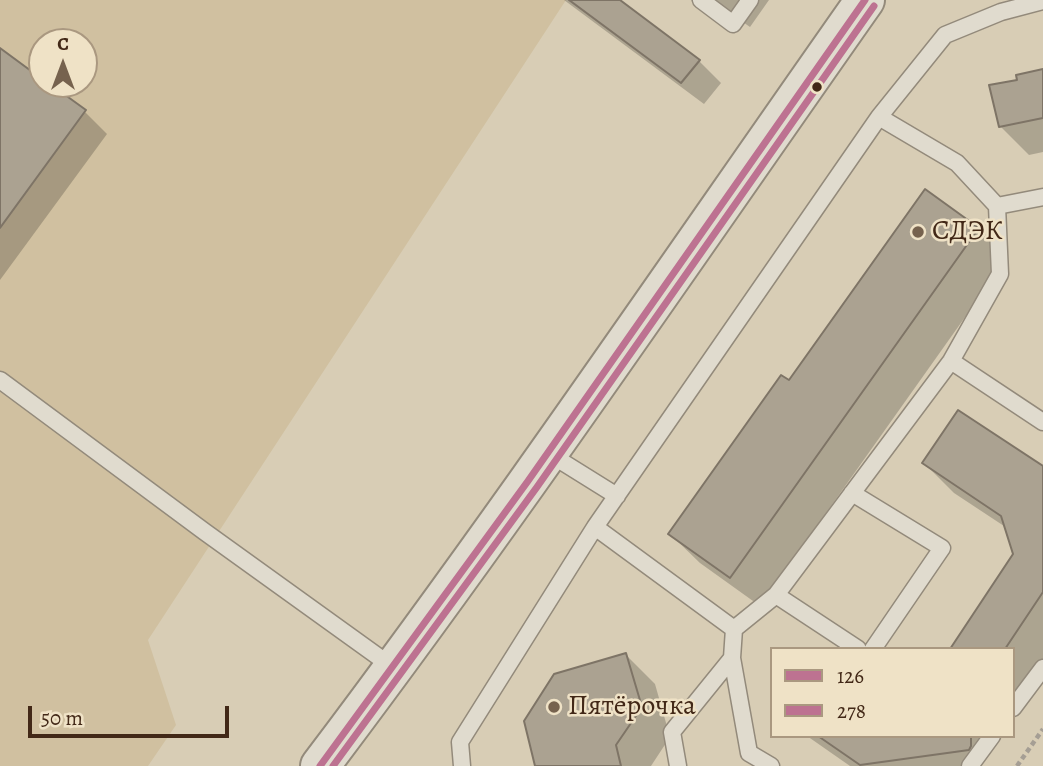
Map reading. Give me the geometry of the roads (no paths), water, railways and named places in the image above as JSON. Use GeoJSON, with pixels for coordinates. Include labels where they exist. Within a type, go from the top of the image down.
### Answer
{"type":"FeatureCollection","features":[{"type":"Feature","properties":{"kind":"street"},"geometry":{"type":"LineString","coordinates":[[320,766],[394,668],[548,453],[865,0]]}},
{"type":"Feature","properties":{"kind":"lane"},"geometry":{"type":"LineString","coordinates":[[701,0],[733,23],[750,0]]}},
{"type":"Feature","properties":{"kind":"lane"},"geometry":{"type":"LineString","coordinates":[[462,766],[460,742],[595,527],[879,117],[945,35],[1001,12],[1043,1]]}},
{"type":"Feature","properties":{"kind":"lane"},"geometry":{"type":"LineString","coordinates":[[771,766],[749,753],[732,659],[734,629],[776,595],[951,361],[1000,274],[997,206],[957,163],[879,117]]}},
{"type":"Feature","properties":{"kind":"lane"},"geometry":{"type":"LineString","coordinates":[[997,206],[1043,197]]}},
{"type":"Feature","properties":{"kind":"lane"},"geometry":{"type":"LineString","coordinates":[[951,361],[1043,422]]}},
{"type":"Feature","properties":{"kind":"lane"},"geometry":{"type":"LineString","coordinates":[[0,380],[394,668]]}},
{"type":"Feature","properties":{"kind":"lane"},"geometry":{"type":"LineString","coordinates":[[548,453],[617,496]]}},
{"type":"Feature","properties":{"kind":"lane"},"geometry":{"type":"LineString","coordinates":[[852,493],[942,548],[874,647]]}},
{"type":"Feature","properties":{"kind":"lane"},"geometry":{"type":"LineString","coordinates":[[595,527],[734,629]]}},
{"type":"Feature","properties":{"kind":"lane"},"geometry":{"type":"LineString","coordinates":[[776,595],[855,647]]}},
{"type":"Feature","properties":{"kind":"lane"},"geometry":{"type":"LineString","coordinates":[[678,766],[672,732],[732,659]]}},
{"type":"Feature","properties":{"kind":"lane"},"geometry":{"type":"LineString","coordinates":[[1015,705],[1043,668]]}},
{"type":"Feature","properties":{"kind":"lane"},"geometry":{"type":"LineString","coordinates":[[970,766],[991,738]]}},
{"type":"Feature","properties":{"kind":"place","name":"СДЭК"},"geometry":{"type":"Point","coordinates":[918,232]}},
{"type":"Feature","properties":{"kind":"place","name":"Пятёрочка"},"geometry":{"type":"Point","coordinates":[554,707]}}]}
